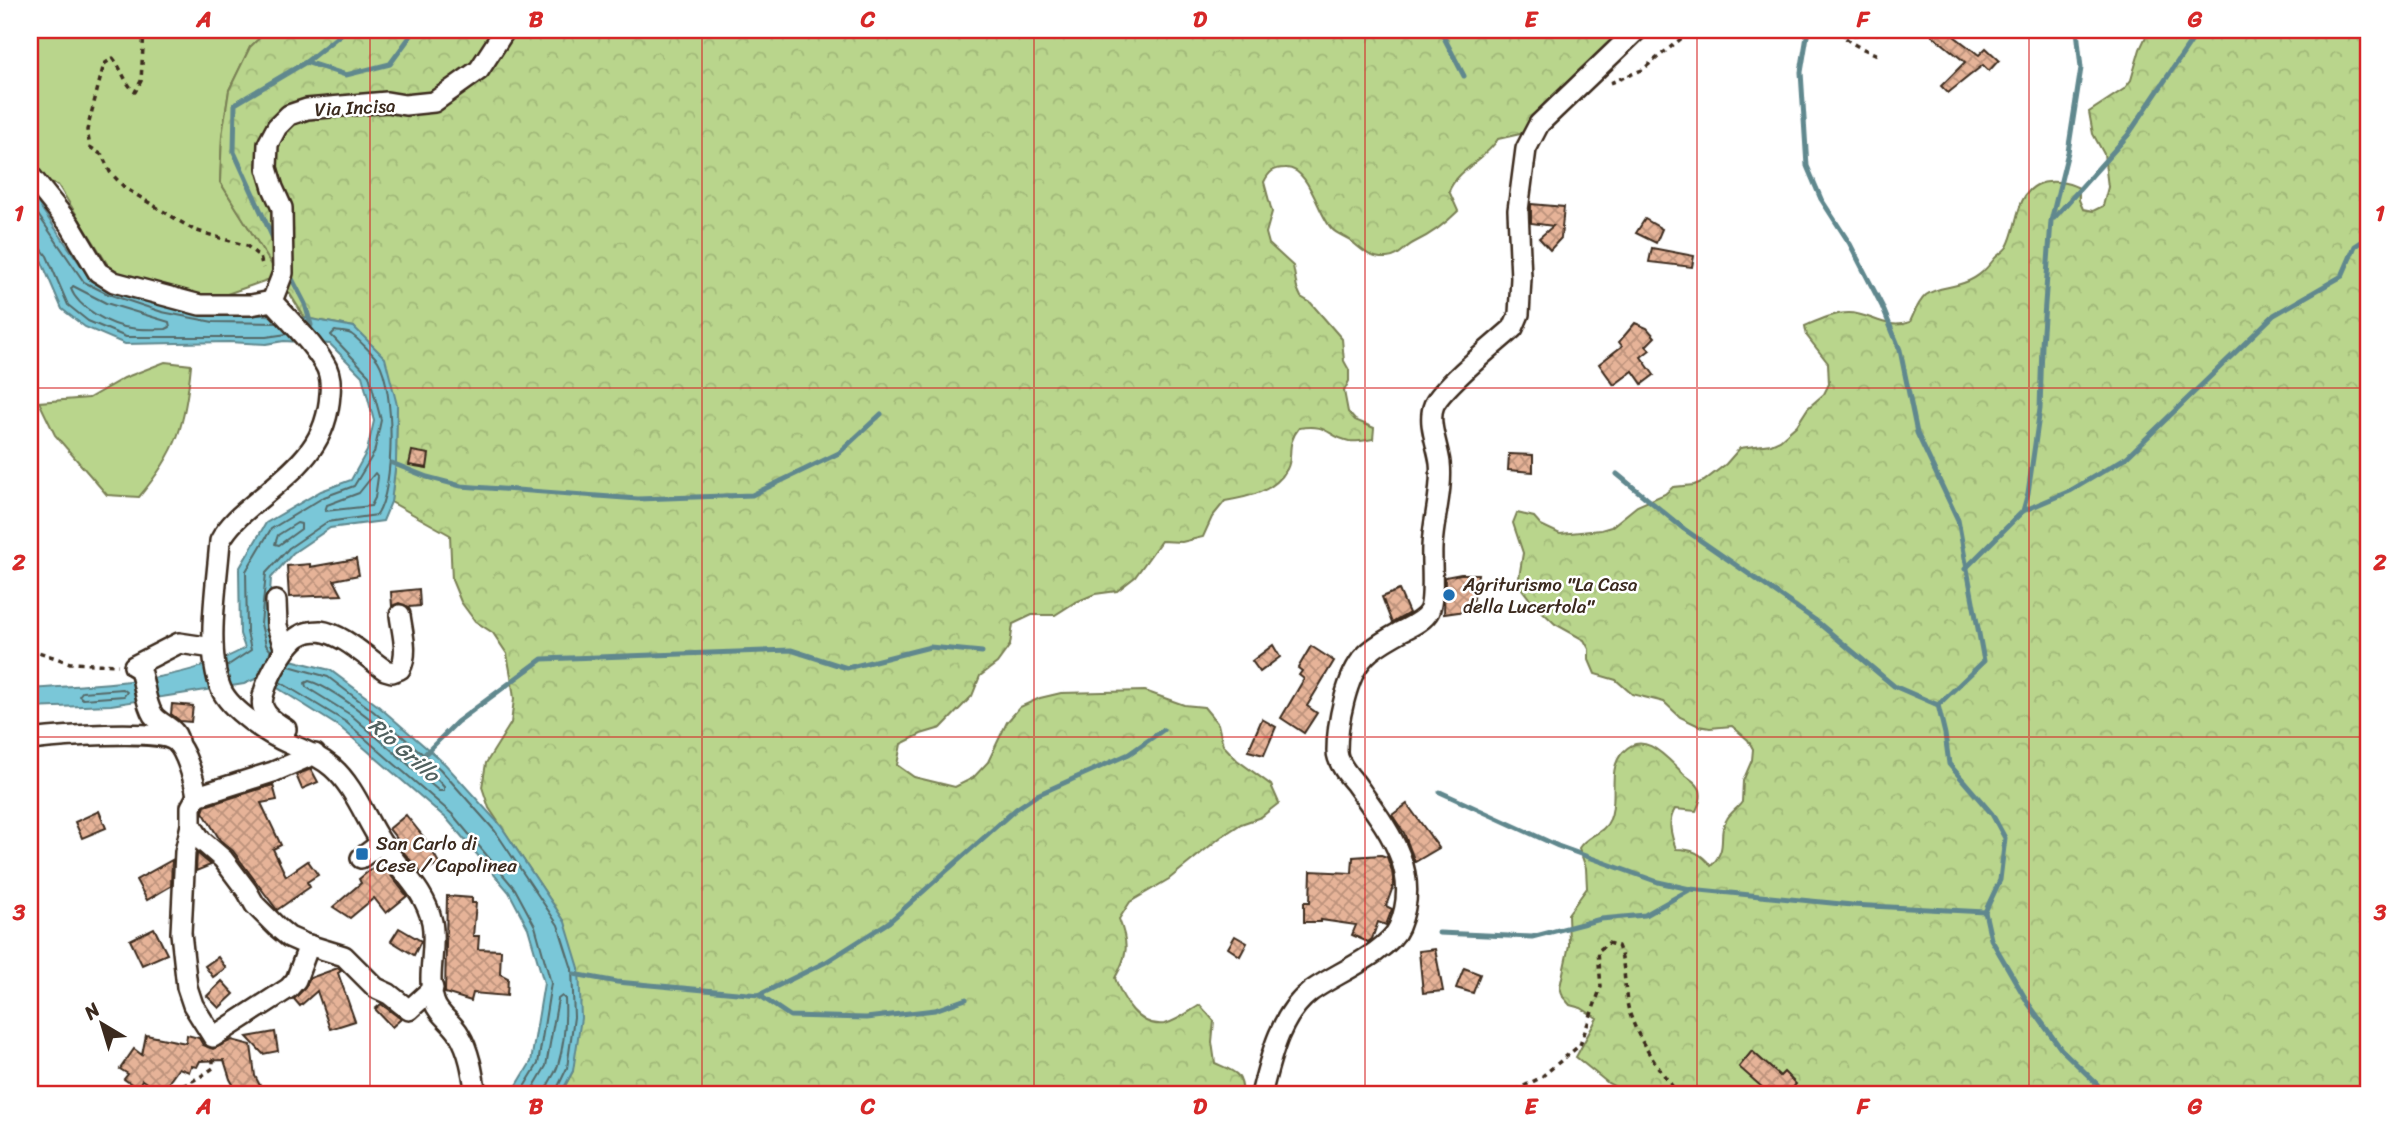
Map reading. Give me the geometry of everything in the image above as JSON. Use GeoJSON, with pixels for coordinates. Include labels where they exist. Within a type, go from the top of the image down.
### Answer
{"type":"FeatureCollection","features":[{"type":"Feature","properties":{"kind":"street","name":"Via Incisa"},"geometry":{"type":"LineString","coordinates":[[277,307],[283,273],[282,208],[267,168],[268,144],[277,127],[289,115],[307,109],[387,102],[405,105],[434,102],[479,70],[505,30]]}},
{"type":"Feature","properties":{"kind":"street"},"geometry":{"type":"LineString","coordinates":[[1261,1095],[1272,1055],[1289,1015],[1310,993],[1360,964],[1398,929],[1406,902],[1407,876],[1403,861],[1395,844],[1337,754],[1341,717],[1351,679],[1362,658],[1423,618],[1430,609],[1432,548],[1440,466],[1432,414],[1434,405],[1447,387],[1513,328],[1519,314],[1521,278],[1518,210],[1526,149],[1539,124],[1637,30]]}},
{"type":"Feature","properties":{"kind":"street"},"geometry":{"type":"LineString","coordinates":[[30,175],[70,225],[98,272],[114,282],[200,305],[277,307],[324,362],[331,385],[330,404],[326,425],[313,449],[236,520],[220,541],[213,652],[222,690],[233,705],[256,724],[288,744],[315,754]]}},
{"type":"Feature","properties":{"kind":"street"},"geometry":{"type":"LineString","coordinates":[[276,601],[277,626],[285,650]]}},
{"type":"Feature","properties":{"kind":"street"},"geometry":{"type":"LineString","coordinates":[[400,615],[405,650],[400,670],[385,670],[338,637],[310,631],[300,634],[285,650],[261,701],[267,716],[301,739],[334,768],[381,843],[421,894],[430,916],[435,944],[432,984],[434,1001],[442,1016],[459,1034],[472,1068],[476,1095]]}},
{"type":"Feature","properties":{"kind":"street"},"geometry":{"type":"LineString","coordinates":[[178,744],[179,738],[175,732],[154,716],[138,667],[179,643],[213,652]]}},
{"type":"Feature","properties":{"kind":"street"},"geometry":{"type":"LineString","coordinates":[[30,740],[80,735],[144,734],[173,740],[178,744],[191,771],[198,796]]}},
{"type":"Feature","properties":{"kind":"street"},"geometry":{"type":"LineString","coordinates":[[309,945],[296,980],[289,988],[213,1037],[193,1005],[187,987],[181,933],[191,807],[198,796],[273,772],[315,754]]}},
{"type":"Feature","properties":{"kind":"street"},"geometry":{"type":"LineString","coordinates":[[191,825],[201,840],[234,872],[264,916],[289,937],[344,956],[376,988],[389,994],[409,1010],[432,984]]}},
{"type":"Feature","properties":{"kind":"street"},"geometry":{"type":"LineString","coordinates":[[362,858],[381,843]]}},
{"type":"Feature","properties":{"kind":"path"},"geometry":{"type":"LineString","coordinates":[[144,30],[141,81],[135,92],[127,84],[122,70],[113,58],[104,64],[87,131],[90,147],[102,155],[110,172],[125,188],[194,230],[247,246],[260,257],[277,307]]}},
{"type":"Feature","properties":{"kind":"path"},"geometry":{"type":"LineString","coordinates":[[1604,86],[1642,70],[1692,30]]}},
{"type":"Feature","properties":{"kind":"path"},"geometry":{"type":"LineString","coordinates":[[1840,30],[1843,36],[1880,56]]}},
{"type":"Feature","properties":{"kind":"path"},"geometry":{"type":"LineString","coordinates":[[1843,36],[1896,30]]}},
{"type":"Feature","properties":{"kind":"path"},"geometry":{"type":"LineString","coordinates":[[30,649],[70,663],[138,667]]}},
{"type":"Feature","properties":{"kind":"path"},"geometry":{"type":"LineString","coordinates":[[1506,1095],[1539,1078],[1580,1045],[1601,987],[1598,951],[1608,943],[1618,946],[1624,960],[1629,1009],[1641,1043],[1679,1095]]}},
{"type":"Feature","properties":{"kind":"path"},"geometry":{"type":"LineString","coordinates":[[165,1095],[213,1068],[213,1037]]}},
{"type":"Feature","properties":{"kind":"green space"},"geometry":{"type":"Polygon","coordinates":[[[30,30],[268,30],[250,47],[229,90],[222,136],[220,182],[277,272],[273,278],[227,294],[197,296],[149,287],[111,270],[58,185],[46,182],[30,158],[30,30]]]}},
{"type":"Feature","properties":{"kind":"green space"},"geometry":{"type":"Polygon","coordinates":[[[268,30],[1649,30],[1520,134],[1498,139],[1453,183],[1449,191],[1458,211],[1438,229],[1399,254],[1381,258],[1362,250],[1332,229],[1307,183],[1293,169],[1281,168],[1270,173],[1264,182],[1272,212],[1266,233],[1269,244],[1293,266],[1301,297],[1311,303],[1342,339],[1344,361],[1349,370],[1349,381],[1344,391],[1348,412],[1355,420],[1374,428],[1373,439],[1349,441],[1316,427],[1299,428],[1292,440],[1287,469],[1275,483],[1252,495],[1225,501],[1212,517],[1203,537],[1182,542],[1161,541],[1135,577],[1117,591],[1095,594],[1055,615],[1032,615],[1013,624],[1010,645],[997,663],[980,676],[972,696],[941,728],[901,744],[897,765],[914,777],[955,787],[973,778],[988,762],[1007,722],[1020,707],[1040,698],[1061,693],[1145,691],[1184,705],[1204,707],[1218,724],[1223,745],[1237,760],[1271,785],[1279,803],[1261,817],[1241,824],[1221,837],[1169,879],[1130,902],[1119,919],[1126,950],[1115,978],[1132,1010],[1155,1024],[1165,1024],[1200,1005],[1214,1021],[1212,1042],[1215,1063],[1239,1077],[1243,1095],[560,1095],[573,1071],[565,922],[489,808],[482,787],[486,763],[511,723],[514,699],[507,654],[493,633],[475,621],[461,602],[452,580],[450,535],[391,502],[396,461],[397,405],[354,327],[305,318],[220,182],[222,136],[229,90],[250,47],[268,30]]]}},
{"type":"Feature","properties":{"kind":"green space"},"geometry":{"type":"Polygon","coordinates":[[[2149,30],[2369,30],[2369,1095],[1628,1094],[1608,1083],[1576,1057],[1597,1018],[1570,1005],[1563,997],[1560,987],[1569,945],[1568,914],[1587,888],[1586,868],[1579,848],[1610,819],[1618,759],[1631,746],[1648,745],[1664,755],[1699,787],[1701,793],[1696,811],[1675,809],[1670,824],[1671,834],[1676,849],[1696,853],[1711,866],[1722,847],[1724,825],[1742,802],[1743,781],[1752,760],[1753,749],[1748,740],[1732,726],[1699,726],[1680,717],[1664,702],[1632,694],[1616,680],[1595,674],[1584,640],[1555,624],[1518,584],[1523,553],[1513,523],[1517,513],[1534,517],[1541,525],[1560,534],[1601,530],[1611,527],[1637,506],[1665,494],[1673,487],[1704,481],[1726,464],[1740,448],[1771,444],[1780,440],[1824,394],[1829,384],[1828,363],[1807,336],[1805,326],[1843,313],[1857,314],[1886,323],[1910,322],[1918,304],[1926,295],[1974,278],[2006,248],[2021,204],[2030,190],[2037,185],[2053,182],[2069,184],[2079,188],[2079,200],[2083,209],[2093,211],[2103,206],[2108,187],[2104,154],[2093,134],[2089,112],[2124,89],[2131,80],[2149,30]]]}},
{"type":"Feature","properties":{"kind":"green space"},"geometry":{"type":"Polygon","coordinates":[[[165,362],[191,365],[186,405],[171,451],[139,497],[107,495],[55,435],[39,402],[89,398],[124,378],[165,362]]]}},
{"type":"Feature","properties":{"kind":"water","name":"Rio Grillo"},"geometry":{"type":"Polygon","coordinates":[[[30,192],[89,277],[111,288],[163,305],[214,315],[305,318],[354,327],[385,358],[397,405],[396,461],[391,502],[383,521],[330,528],[293,553],[271,578],[268,623],[272,643],[291,660],[330,670],[377,705],[445,764],[501,826],[565,922],[579,968],[581,1018],[573,1071],[560,1095],[511,1095],[531,1062],[544,983],[528,928],[509,892],[447,819],[341,728],[260,677],[244,684],[111,705],[30,708],[30,689],[112,683],[168,675],[220,660],[245,648],[240,634],[239,569],[266,523],[321,491],[351,480],[367,451],[374,421],[362,376],[330,344],[284,341],[266,344],[125,344],[85,327],[62,309],[41,260],[30,245],[30,192]]]}},
{"type":"Feature","properties":{"kind":"building"},"geometry":{"type":"Polygon","coordinates":[[[1926,30],[1946,30],[1979,55],[1986,48],[1999,60],[1989,71],[1983,65],[1948,93],[1941,86],[1965,62],[1926,30]]]}},
{"type":"Feature","properties":{"kind":"building"},"geometry":{"type":"Polygon","coordinates":[[[1531,204],[1564,207],[1561,238],[1550,250],[1539,238],[1553,226],[1531,223],[1531,204]]]}},
{"type":"Feature","properties":{"kind":"building"},"geometry":{"type":"Polygon","coordinates":[[[1645,219],[1662,229],[1656,243],[1636,233],[1645,219]]]}},
{"type":"Feature","properties":{"kind":"building"},"geometry":{"type":"Polygon","coordinates":[[[1652,248],[1694,256],[1692,267],[1649,262],[1652,248]]]}},
{"type":"Feature","properties":{"kind":"building"},"geometry":{"type":"Polygon","coordinates":[[[1635,323],[1647,328],[1655,337],[1646,346],[1650,350],[1641,357],[1654,375],[1642,384],[1633,371],[1614,385],[1599,364],[1622,346],[1619,342],[1635,323]]]}},
{"type":"Feature","properties":{"kind":"building"},"geometry":{"type":"Polygon","coordinates":[[[412,451],[429,454],[427,468],[409,465],[412,451]]]}},
{"type":"Feature","properties":{"kind":"building"},"geometry":{"type":"Polygon","coordinates":[[[1509,454],[1533,455],[1533,472],[1508,470],[1509,454]]]}},
{"type":"Feature","properties":{"kind":"building"},"geometry":{"type":"Polygon","coordinates":[[[356,559],[359,575],[334,580],[342,595],[289,597],[287,566],[310,564],[310,567],[356,559]]]}},
{"type":"Feature","properties":{"kind":"building"},"geometry":{"type":"Polygon","coordinates":[[[1478,574],[1472,610],[1444,614],[1445,577],[1478,574]]]}},
{"type":"Feature","properties":{"kind":"building"},"geometry":{"type":"Polygon","coordinates":[[[419,589],[420,606],[409,607],[399,603],[392,606],[391,592],[419,589]]]}},
{"type":"Feature","properties":{"kind":"building"},"geometry":{"type":"Polygon","coordinates":[[[1399,590],[1409,613],[1392,623],[1382,597],[1399,590]]]}},
{"type":"Feature","properties":{"kind":"building"},"geometry":{"type":"Polygon","coordinates":[[[1273,645],[1280,657],[1260,672],[1252,661],[1273,645]]]}},
{"type":"Feature","properties":{"kind":"building"},"geometry":{"type":"Polygon","coordinates":[[[1311,646],[1334,661],[1307,706],[1317,713],[1304,733],[1281,718],[1304,679],[1299,675],[1302,671],[1298,668],[1311,646]]]}},
{"type":"Feature","properties":{"kind":"building"},"geometry":{"type":"Polygon","coordinates":[[[172,704],[193,706],[191,722],[180,721],[171,714],[172,704]]]}},
{"type":"Feature","properties":{"kind":"building"},"geometry":{"type":"Polygon","coordinates":[[[1262,719],[1276,727],[1264,755],[1248,751],[1262,719]]]}},
{"type":"Feature","properties":{"kind":"building"},"geometry":{"type":"Polygon","coordinates":[[[311,769],[318,782],[302,789],[296,775],[311,769]]]}},
{"type":"Feature","properties":{"kind":"building"},"geometry":{"type":"Polygon","coordinates":[[[273,785],[277,800],[261,803],[281,845],[273,849],[286,876],[308,861],[318,875],[307,882],[310,887],[277,910],[233,851],[220,840],[203,812],[205,806],[273,785]]]}},
{"type":"Feature","properties":{"kind":"building"},"geometry":{"type":"Polygon","coordinates":[[[1407,804],[1439,848],[1415,862],[1404,833],[1392,815],[1407,804]]]}},
{"type":"Feature","properties":{"kind":"building"},"geometry":{"type":"Polygon","coordinates":[[[99,811],[106,828],[82,838],[75,822],[99,811]]]}},
{"type":"Feature","properties":{"kind":"building"},"geometry":{"type":"Polygon","coordinates":[[[406,815],[426,840],[439,863],[421,873],[399,847],[402,845],[389,829],[406,815]]]}},
{"type":"Feature","properties":{"kind":"building"},"geometry":{"type":"Polygon","coordinates":[[[197,853],[211,865],[196,871],[197,853]]]}},
{"type":"Feature","properties":{"kind":"building"},"geometry":{"type":"Polygon","coordinates":[[[1353,857],[1387,857],[1392,871],[1394,884],[1386,906],[1392,909],[1386,925],[1378,922],[1372,939],[1368,942],[1352,935],[1356,925],[1321,920],[1304,922],[1304,902],[1310,902],[1311,871],[1352,873],[1353,857]]]}},
{"type":"Feature","properties":{"kind":"building"},"geometry":{"type":"Polygon","coordinates":[[[172,860],[171,886],[147,900],[136,880],[172,860]]]}},
{"type":"Feature","properties":{"kind":"building"},"geometry":{"type":"Polygon","coordinates":[[[380,862],[407,896],[386,913],[374,898],[350,918],[333,907],[361,883],[359,879],[380,862]]]}},
{"type":"Feature","properties":{"kind":"building"},"geometry":{"type":"Polygon","coordinates":[[[447,896],[472,898],[472,903],[476,903],[473,936],[479,936],[478,949],[501,950],[500,974],[508,978],[507,996],[473,993],[471,1001],[445,993],[447,896]]]}},
{"type":"Feature","properties":{"kind":"building"},"geometry":{"type":"Polygon","coordinates":[[[154,928],[167,954],[142,965],[130,940],[154,928]]]}},
{"type":"Feature","properties":{"kind":"building"},"geometry":{"type":"Polygon","coordinates":[[[399,928],[421,941],[414,955],[391,941],[399,928]]]}},
{"type":"Feature","properties":{"kind":"building"},"geometry":{"type":"Polygon","coordinates":[[[1235,936],[1247,943],[1240,956],[1228,948],[1235,936]]]}},
{"type":"Feature","properties":{"kind":"building"},"geometry":{"type":"Polygon","coordinates":[[[1435,949],[1443,991],[1423,993],[1419,951],[1435,949]]]}},
{"type":"Feature","properties":{"kind":"building"},"geometry":{"type":"Polygon","coordinates":[[[218,957],[226,968],[213,977],[205,966],[218,957]]]}},
{"type":"Feature","properties":{"kind":"building"},"geometry":{"type":"Polygon","coordinates":[[[338,968],[355,1021],[330,1029],[317,991],[300,1006],[294,999],[310,978],[338,968]]]}},
{"type":"Feature","properties":{"kind":"building"},"geometry":{"type":"Polygon","coordinates":[[[1464,968],[1480,974],[1473,993],[1456,988],[1464,968]]]}},
{"type":"Feature","properties":{"kind":"building"},"geometry":{"type":"Polygon","coordinates":[[[222,981],[234,994],[219,1008],[207,996],[222,981]]]}},
{"type":"Feature","properties":{"kind":"building"},"geometry":{"type":"Polygon","coordinates":[[[381,1004],[401,1019],[392,1027],[375,1009],[381,1004]]]}},
{"type":"Feature","properties":{"kind":"building"},"geometry":{"type":"Polygon","coordinates":[[[275,1032],[278,1051],[263,1054],[247,1037],[275,1032]]]}},
{"type":"Feature","properties":{"kind":"building"},"geometry":{"type":"Polygon","coordinates":[[[146,1035],[186,1043],[187,1035],[199,1038],[203,1045],[213,1049],[232,1040],[251,1045],[255,1076],[265,1095],[239,1095],[224,1060],[200,1061],[197,1067],[191,1066],[189,1072],[179,1068],[161,1093],[142,1080],[137,1088],[124,1079],[128,1074],[120,1069],[134,1049],[142,1055],[146,1035]]]}},
{"type":"Feature","properties":{"kind":"building"},"geometry":{"type":"Polygon","coordinates":[[[1752,1051],[1780,1076],[1784,1072],[1796,1084],[1787,1095],[1771,1095],[1739,1067],[1752,1051]]]}},
{"type":"Feature","properties":{"kind":"waterway"},"geometry":{"type":"LineString","coordinates":[[276,245],[234,152],[235,104],[306,62],[346,30]]}},
{"type":"Feature","properties":{"kind":"waterway"},"geometry":{"type":"LineString","coordinates":[[306,62],[346,75],[390,64],[415,30]]}},
{"type":"Feature","properties":{"kind":"waterway"},"geometry":{"type":"LineString","coordinates":[[1440,30],[1464,76]]}},
{"type":"Feature","properties":{"kind":"waterway"},"geometry":{"type":"LineString","coordinates":[[1808,30],[1801,72],[1807,166],[1821,199],[1850,244],[1882,306],[1900,350],[1917,433],[1958,520],[1984,661],[1938,705],[1949,764],[1992,814],[2005,838],[2000,880],[1985,912],[1991,939],[2028,1003],[2061,1049],[2097,1084],[2104,1095]]}},
{"type":"Feature","properties":{"kind":"waterway"},"geometry":{"type":"LineString","coordinates":[[2023,511],[2040,409],[2051,221],[2068,152],[2081,68],[2077,30]]}},
{"type":"Feature","properties":{"kind":"waterway"},"geometry":{"type":"LineString","coordinates":[[2054,218],[2128,135],[2199,30]]}},
{"type":"Feature","properties":{"kind":"waterway"},"geometry":{"type":"LineString","coordinates":[[1965,569],[2023,511],[2070,491],[2127,457],[2274,315],[2342,276],[2355,246],[2369,237]]}},
{"type":"Feature","properties":{"kind":"waterway"},"geometry":{"type":"LineString","coordinates":[[289,273],[305,304],[311,325]]}},
{"type":"Feature","properties":{"kind":"waterway"},"geometry":{"type":"LineString","coordinates":[[392,463],[427,477],[461,486],[638,499],[752,495],[839,453],[881,414]]}},
{"type":"Feature","properties":{"kind":"waterway"},"geometry":{"type":"LineString","coordinates":[[1617,474],[1684,529],[1815,620],[1894,686],[1938,705]]}},
{"type":"Feature","properties":{"kind":"waterway","name":"Rio Grillo"},"geometry":{"type":"LineString","coordinates":[[424,755],[457,722],[542,659],[791,650],[847,668],[930,647],[982,652]]}},
{"type":"Feature","properties":{"kind":"waterway"},"geometry":{"type":"LineString","coordinates":[[574,974],[617,982],[759,995],[826,962],[889,922],[1016,809],[1037,795],[1129,754],[1163,730]]}},
{"type":"Feature","properties":{"kind":"waterway"},"geometry":{"type":"LineString","coordinates":[[1440,792],[1558,846],[1658,882],[1690,889],[1852,905],[1985,912]]}},
{"type":"Feature","properties":{"kind":"waterway"},"geometry":{"type":"LineString","coordinates":[[1439,933],[1532,937],[1601,919],[1645,915],[1689,890]]}},
{"type":"Feature","properties":{"kind":"waterway"},"geometry":{"type":"LineString","coordinates":[[759,995],[790,1016],[866,1018],[935,1010],[966,999]]}},
{"type":"Feature","properties":{"kind":"waterway"},"geometry":{"type":"LineString","coordinates":[[2364,1095],[2369,1088]]}},
{"type":"Feature","properties":{"kind":"place","name":"Agriturismo \"La Casa della Lucertola\""},"geometry":{"type":"Point","coordinates":[1449,595]}},
{"type":"Feature","properties":{"kind":"place","name":"San Carlo di Cese / Capolinea"},"geometry":{"type":"Point","coordinates":[362,854]}}]}
